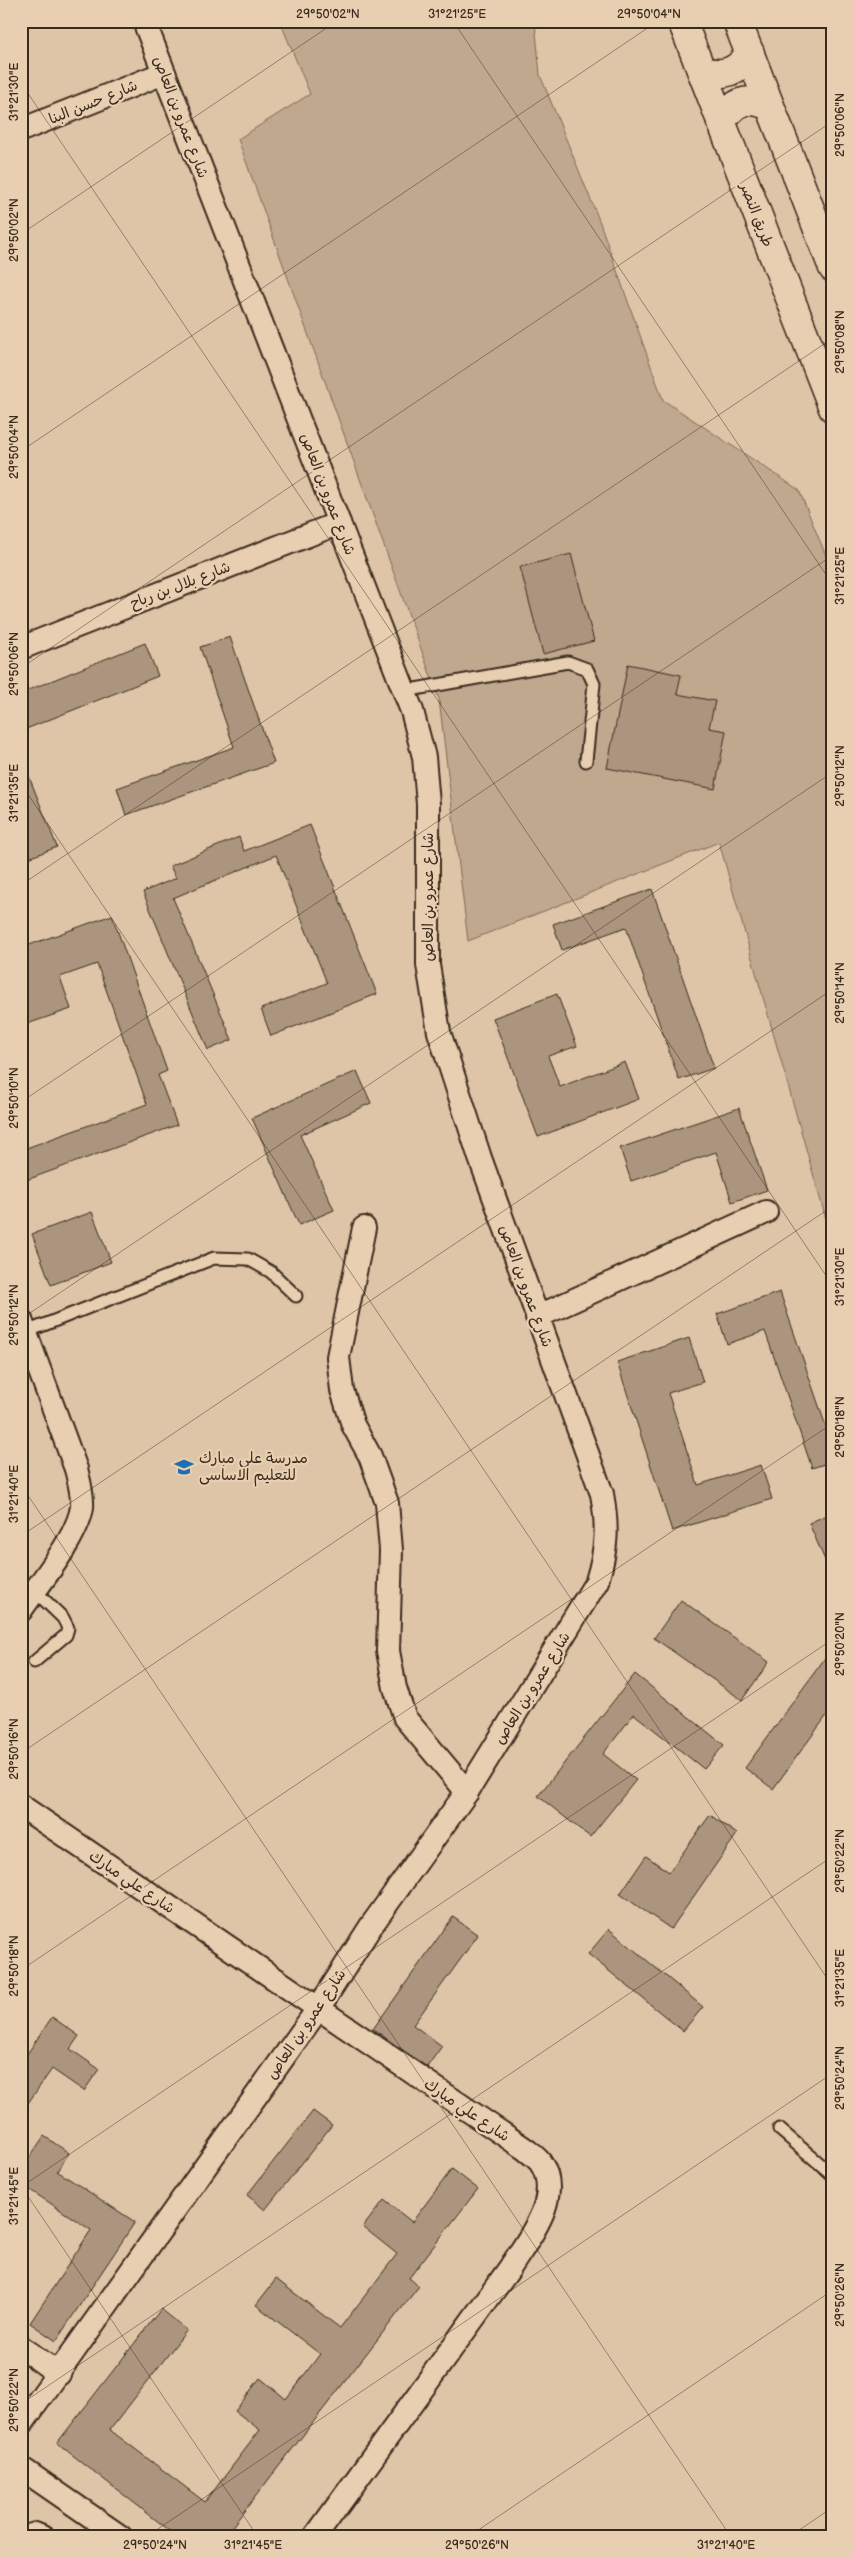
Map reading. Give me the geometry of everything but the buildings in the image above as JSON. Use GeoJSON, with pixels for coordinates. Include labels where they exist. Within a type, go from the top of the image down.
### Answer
{"type":"FeatureCollection","features":[{"type":"Feature","properties":{"kind":"highway","name":"طريق النصر"},"geometry":{"type":"LineString","coordinates":[[682,21],[833,408]]}},
{"type":"Feature","properties":{"kind":"highway"},"geometry":{"type":"LineString","coordinates":[[737,21],[833,268]]}},
{"type":"Feature","properties":{"kind":"highway"},"geometry":{"type":"LineString","coordinates":[[701,70],[715,75],[730,73],[743,64],[750,54]]}},
{"type":"Feature","properties":{"kind":"highway"},"geometry":{"type":"LineString","coordinates":[[722,122],[729,110],[741,102],[756,100],[770,106]]}},
{"type":"Feature","properties":{"kind":"street","name":"شارع عمرو بن العاص"},"geometry":{"type":"LineString","coordinates":[[21,2425],[318,2010],[371,1926],[466,1792],[597,1581],[605,1552],[607,1523],[602,1494],[480,1158],[439,1032],[428,965],[428,804],[424,757],[404,691],[144,21]]}},
{"type":"Feature","properties":{"kind":"street","name":"شارع حسن البنا"},"geometry":{"type":"LineString","coordinates":[[21,130],[164,74]]}},
{"type":"Feature","properties":{"kind":"street","name":"شارع بلال بن رباح"},"geometry":{"type":"LineString","coordinates":[[21,648],[339,523]]}},
{"type":"Feature","properties":{"kind":"street"},"geometry":{"type":"LineString","coordinates":[[537,1317],[766,1212]]}},
{"type":"Feature","properties":{"kind":"street"},"geometry":{"type":"LineString","coordinates":[[364,1228],[338,1356],[342,1390],[353,1425],[370,1456],[387,1503],[391,1550],[388,1651],[395,1688],[405,1718],[466,1792]]}},
{"type":"Feature","properties":{"kind":"street"},"geometry":{"type":"LineString","coordinates":[[21,1610],[77,1524],[82,1508],[82,1490],[23,1326]]}},
{"type":"Feature","properties":{"kind":"street","name":"شارع علي مبارك"},"geometry":{"type":"LineString","coordinates":[[21,1806],[318,2010],[525,2149],[540,2162],[548,2179],[548,2198],[533,2230],[510,2268],[315,2537]]}},
{"type":"Feature","properties":{"kind":"street"},"geometry":{"type":"LineString","coordinates":[[21,2347],[59,2374]]}},
{"type":"Feature","properties":{"kind":"street"},"geometry":{"type":"LineString","coordinates":[[21,2468],[121,2537]]}},
{"type":"Feature","properties":{"kind":"street"},"geometry":{"type":"LineString","coordinates":[[26,2537],[35,2534],[42,2537]]}},
{"type":"Feature","properties":{"kind":"lane"},"geometry":{"type":"LineString","coordinates":[[404,691],[568,662],[578,665],[587,670],[594,684],[586,761]]}},
{"type":"Feature","properties":{"kind":"lane"},"geometry":{"type":"LineString","coordinates":[[23,1326],[214,1258],[248,1259],[271,1272],[296,1296]]}},
{"type":"Feature","properties":{"kind":"lane"},"geometry":{"type":"LineString","coordinates":[[34,1591],[63,1618],[68,1628],[66,1635],[34,1662]]}},
{"type":"Feature","properties":{"kind":"lane"},"geometry":{"type":"LineString","coordinates":[[778,2129],[833,2175]]}},
{"type":"Feature","properties":{"kind":"shaded area"},"geometry":{"type":"Polygon","coordinates":[[[280,21],[535,21],[540,75],[599,220],[663,400],[799,490],[833,573],[833,1244],[719,842],[468,941],[439,699],[238,139],[310,94],[280,21]]]}},
{"type":"Feature","properties":{"kind":"place","name":"مدرسة على مبارك للتعليم الاساسى"},"geometry":{"type":"Point","coordinates":[184,1467]}}]}
